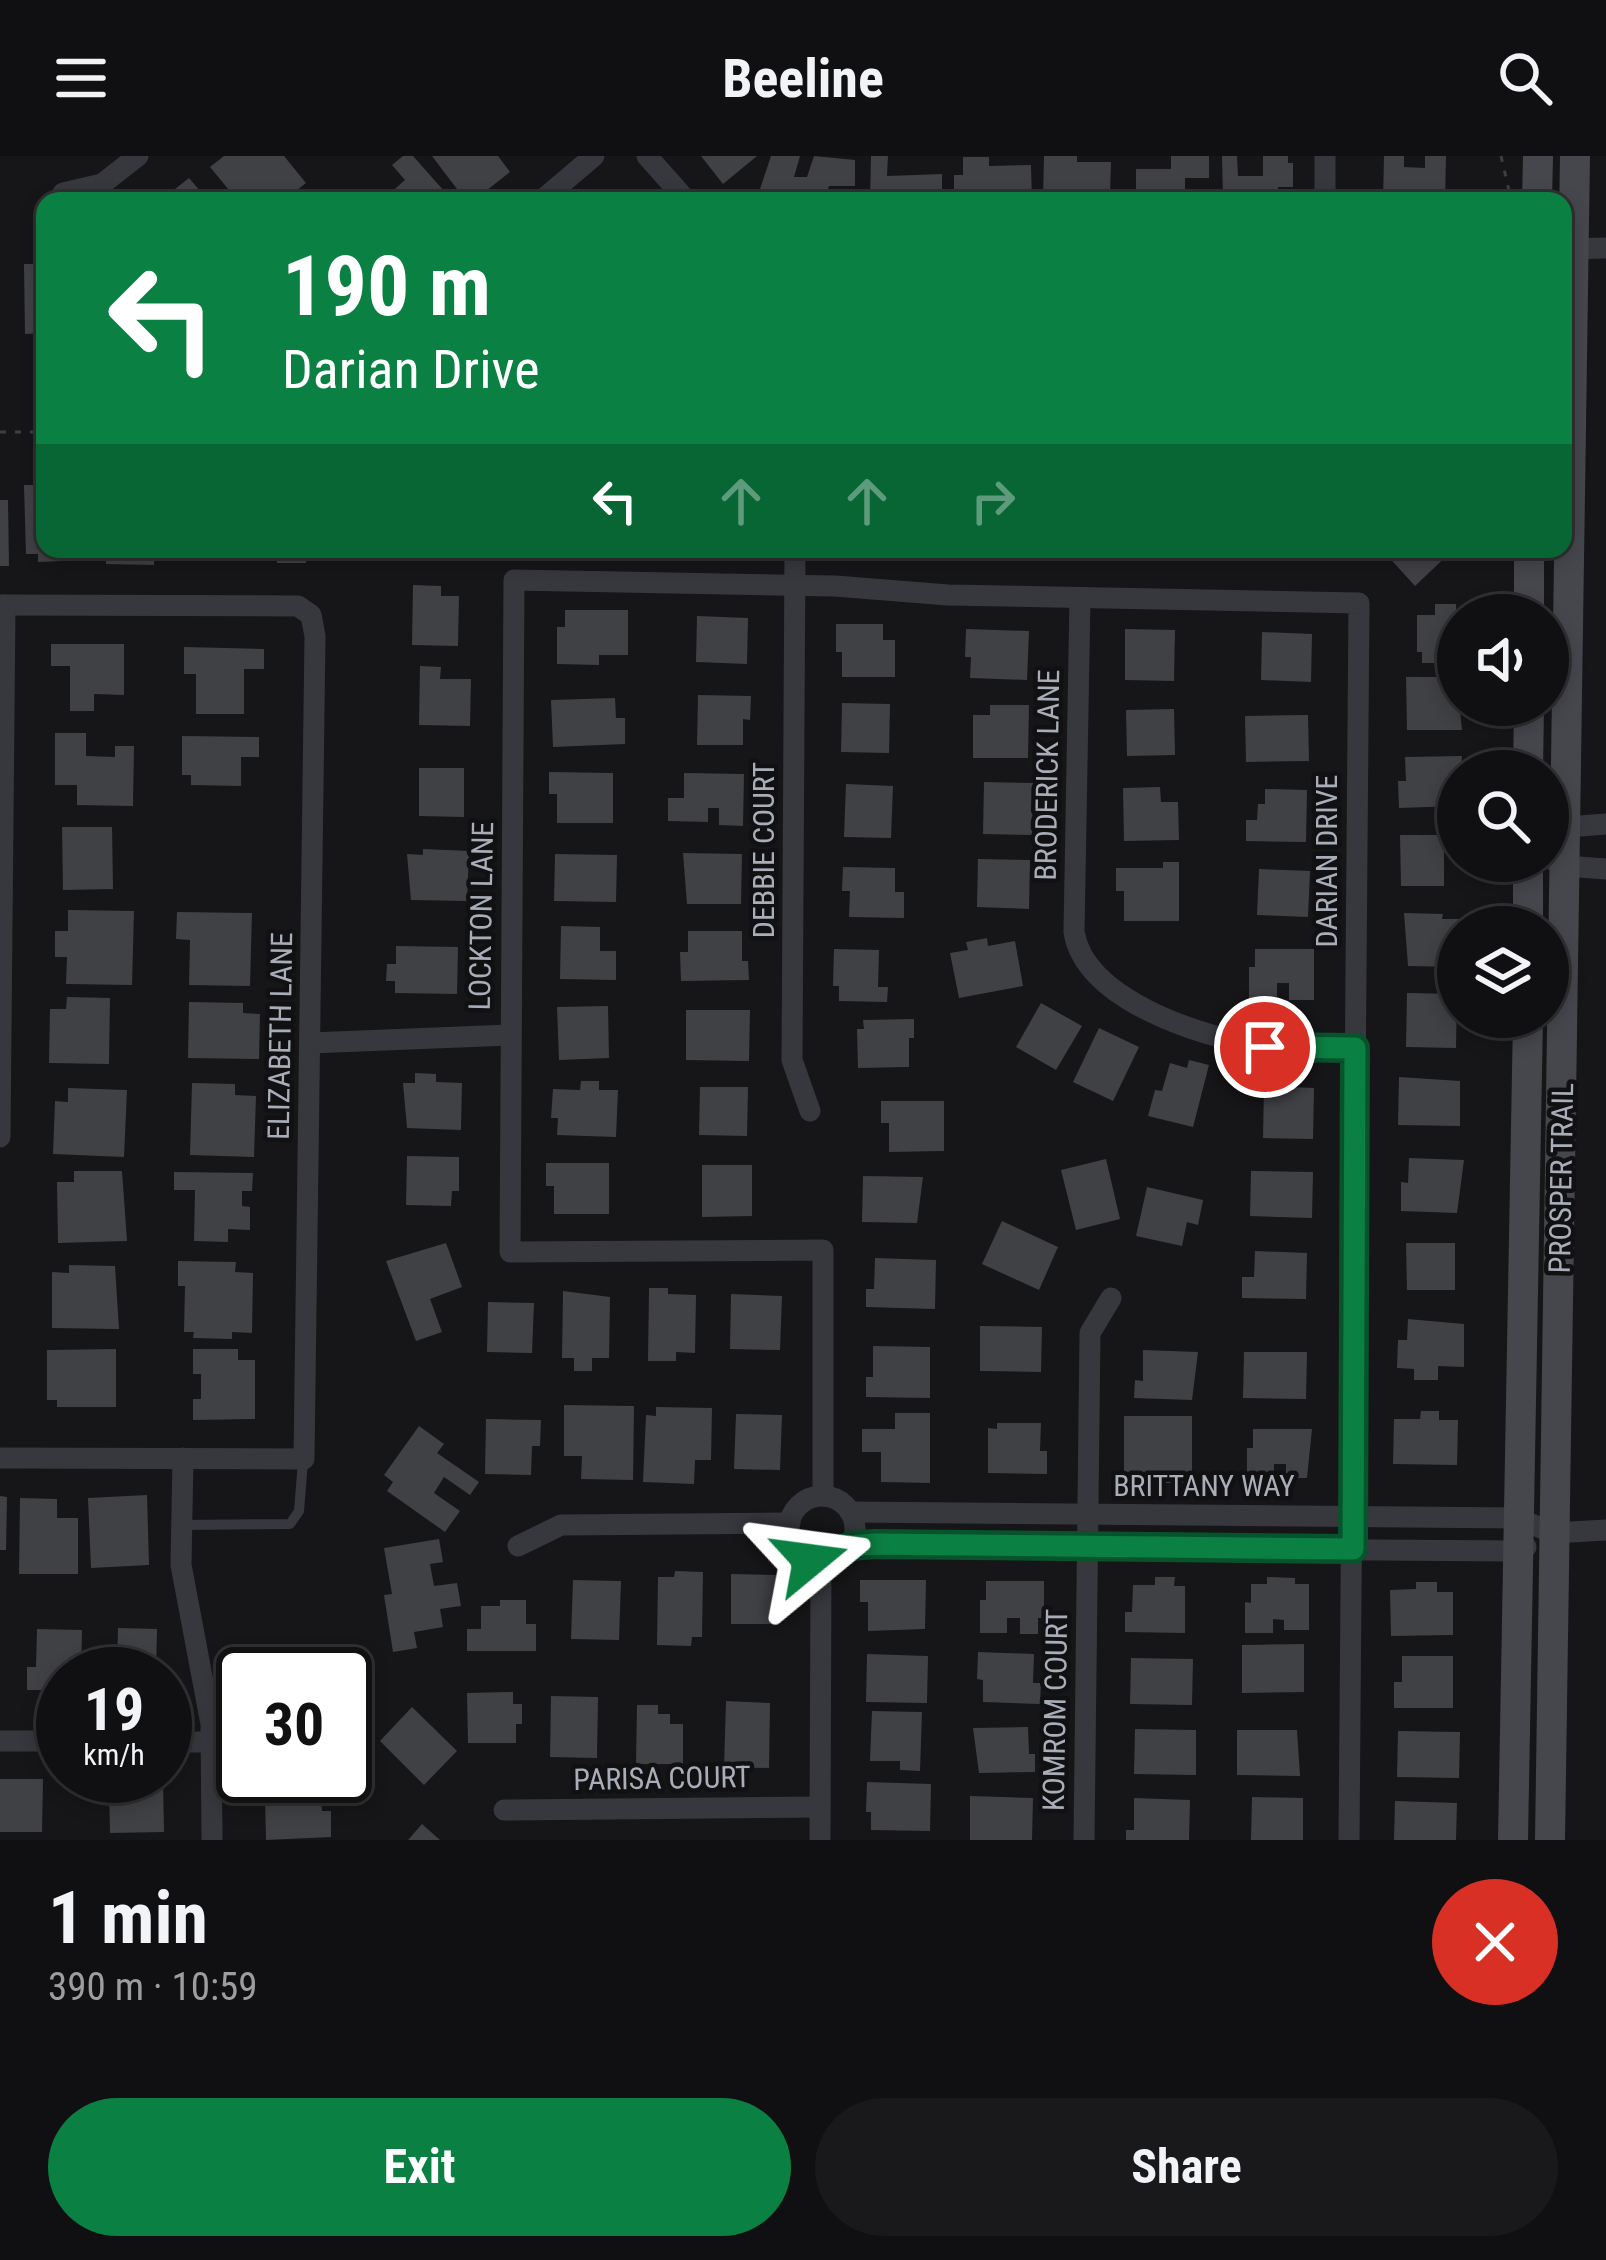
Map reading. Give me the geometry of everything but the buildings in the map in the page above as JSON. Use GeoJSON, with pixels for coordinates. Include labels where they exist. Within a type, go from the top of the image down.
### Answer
{"type":"FeatureCollection","features":[{"type":"Feature","properties":{"kind":"main road"},"geometry":{"type":"LineString","coordinates":[[1538,156],[1538,192]]}},
{"type":"Feature","properties":{"kind":"main road","name":"PROSPER TRAIL"},"geometry":{"type":"LineString","coordinates":[[1572,193],[1574,156]]}},
{"type":"Feature","properties":{"kind":"main road"},"geometry":{"type":"LineString","coordinates":[[1529,558],[1529,594]]}},
{"type":"Feature","properties":{"kind":"main road","name":"PROSPER TRAIL"},"geometry":{"type":"LineString","coordinates":[[1559,750],[1563,558]]}},
{"type":"Feature","properties":{"kind":"main road","name":"PROSPER TRAIL"},"geometry":{"type":"LineString","coordinates":[[1550,1840],[1557,882]]}},
{"type":"Feature","properties":{"kind":"main road","name":"PROSPER TRAIL"},"geometry":{"type":"LineString","coordinates":[[1513,1840],[1527,1038]]}},
{"type":"Feature","properties":{"kind":"street"},"geometry":{"type":"LineString","coordinates":[[67,192],[102,184],[138,156]]}},
{"type":"Feature","properties":{"kind":"street"},"geometry":{"type":"LineString","coordinates":[[552,192],[594,156]]}},
{"type":"Feature","properties":{"kind":"street"},"geometry":{"type":"LineString","coordinates":[[647,156],[679,192]]}},
{"type":"Feature","properties":{"kind":"street"},"geometry":{"type":"LineString","coordinates":[[1325,156],[1325,192]]}},
{"type":"Feature","properties":{"kind":"street"},"geometry":{"type":"LineString","coordinates":[[1572,249],[1606,248]]}},
{"type":"Feature","properties":{"kind":"street","name":"DEBBIE COURT"},"geometry":{"type":"LineString","coordinates":[[795,558],[792,1060],[810,1111]]}},
{"type":"Feature","properties":{"kind":"street","name":"LOCKTON LANE"},"geometry":{"type":"LineString","coordinates":[[795,585],[514,580],[510,1252],[823,1250],[823,1496]]}},
{"type":"Feature","properties":{"kind":"street"},"geometry":{"type":"LineString","coordinates":[[795,585],[1080,598]]}},
{"type":"Feature","properties":{"kind":"street","name":"DARIAN DRIVE"},"geometry":{"type":"LineString","coordinates":[[1080,598],[1359,603],[1349,1840]]}},
{"type":"Feature","properties":{"kind":"street","name":"BRODERICK LANE"},"geometry":{"type":"LineString","coordinates":[[1080,598],[1074,932],[1078,953],[1112,988],[1139,1005],[1200,1030],[1265,1047],[1355,1048]]}},
{"type":"Feature","properties":{"kind":"street"},"geometry":{"type":"LineString","coordinates":[[0,1137],[3,605]]}},
{"type":"Feature","properties":{"kind":"street","name":"ELIZABETH LANE"},"geometry":{"type":"LineString","coordinates":[[3,605],[298,606],[311,615],[304,1459]]}},
{"type":"Feature","properties":{"kind":"street"},"geometry":{"type":"LineString","coordinates":[[1569,830],[1606,824]]}},
{"type":"Feature","properties":{"kind":"street"},"geometry":{"type":"LineString","coordinates":[[1569,864],[1606,869]]}},
{"type":"Feature","properties":{"kind":"street"},"geometry":{"type":"LineString","coordinates":[[310,1042],[510,1035]]}},
{"type":"Feature","properties":{"kind":"street","name":"KOMROM COURT"},"geometry":{"type":"LineString","coordinates":[[1084,1840],[1090,1333],[1111,1298]]}},
{"type":"Feature","properties":{"kind":"street"},"geometry":{"type":"LineString","coordinates":[[0,1458],[304,1459]]}},
{"type":"Feature","properties":{"kind":"street"},"geometry":{"type":"LineString","coordinates":[[183,1458],[183,1589],[212,1742],[212,1840]]}},
{"type":"Feature","properties":{"kind":"street"},"geometry":{"type":"LineString","coordinates":[[823,1496],[834,1498],[850,1512],[854,1524],[850,1546],[842,1555],[821,1562],[800,1554],[789,1534],[801,1503],[823,1496]]}},
{"type":"Feature","properties":{"kind":"street","name":"BRITTANY WAY"},"geometry":{"type":"LineString","coordinates":[[850,1512],[1516,1519],[1554,1533],[1606,1531]]}},
{"type":"Feature","properties":{"kind":"street"},"geometry":{"type":"LineString","coordinates":[[518,1546],[561,1525],[790,1522]]}},
{"type":"Feature","properties":{"kind":"street","name":"BRITTANY WAY"},"geometry":{"type":"LineString","coordinates":[[850,1546],[1516,1551],[1554,1533]]}},
{"type":"Feature","properties":{"kind":"street"},"geometry":{"type":"LineString","coordinates":[[820,1840],[821,1562]]}},
{"type":"Feature","properties":{"kind":"street"},"geometry":{"type":"LineString","coordinates":[[0,1741],[36,1741]]}},
{"type":"Feature","properties":{"kind":"street"},"geometry":{"type":"LineString","coordinates":[[192,1742],[212,1742]]}},
{"type":"Feature","properties":{"kind":"street","name":"PARISA COURT"},"geometry":{"type":"LineString","coordinates":[[504,1810],[820,1807]]}},
{"type":"Feature","properties":{"kind":"lane"},"geometry":{"type":"LineString","coordinates":[[180,1525],[290,1524],[299,1510],[304,1459]]}},
{"type":"Feature","properties":{"kind":"path"},"geometry":{"type":"LineString","coordinates":[[1501,156],[1510,192]]}},
{"type":"Feature","properties":{"kind":"path"},"geometry":{"type":"LineString","coordinates":[[0,432],[36,432]]}},
{"type":"Feature","properties":{"kind":"route"},"geometry":{"type":"LineString","coordinates":[[810,1560],[832,1560],[850,1546],[874,1544],[1353,1549],[1355,1048],[1265,1047]]}}]}
